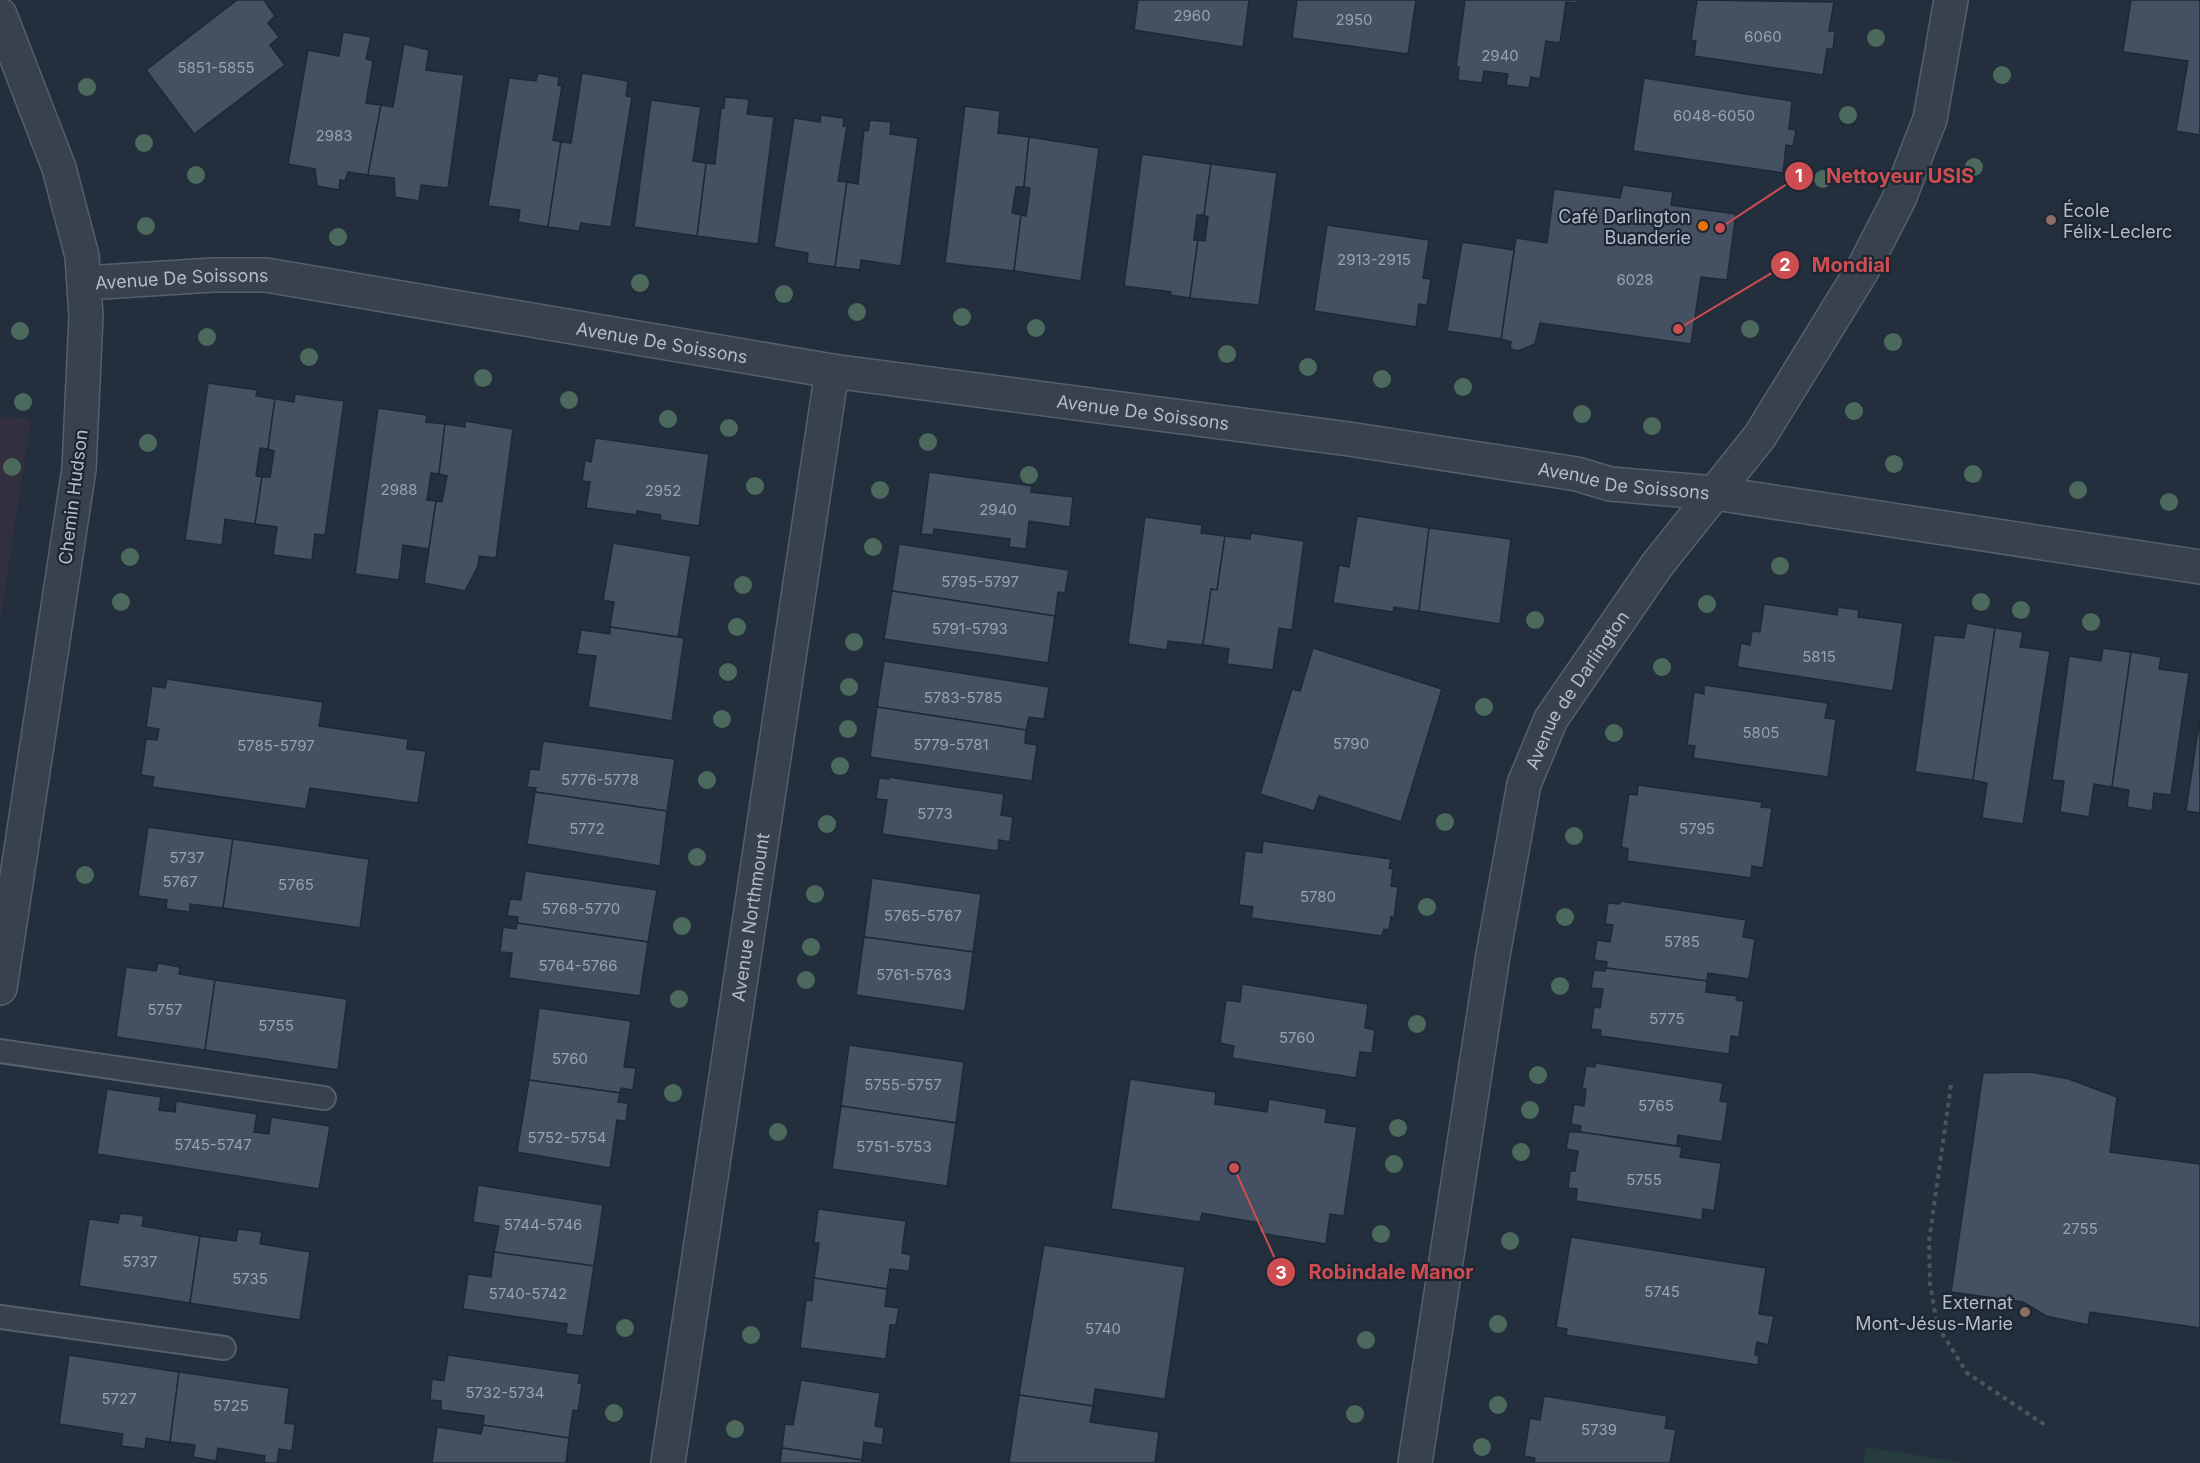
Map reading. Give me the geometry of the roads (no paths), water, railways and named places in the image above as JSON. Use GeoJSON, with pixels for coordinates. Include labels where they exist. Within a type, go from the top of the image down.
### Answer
{"type":"FeatureCollection","features":[{"type":"Feature","properties":{"kind":"street","name":"Avenue de Darlington"},"geometry":{"type":"LineString","coordinates":[[1415,1463],[1493,955],[1524,784],[1551,719],[1657,565],[1760,436],[1863,269],[1899,200],[1930,119],[1951,0]]}},
{"type":"Feature","properties":{"kind":"street","name":"Chemin Hudson"},"geometry":{"type":"LineString","coordinates":[[0,15],[59,168],[78,237],[86,283],[79,469],[0,988]]}},
{"type":"Feature","properties":{"kind":"street","name":"Avenue De Soissons"},"geometry":{"type":"LineString","coordinates":[[86,283],[213,274],[266,275],[832,371],[1349,439],[1577,474],[1610,484],[1715,493],[2200,567]]}},
{"type":"Feature","properties":{"kind":"street","name":"Avenue Northmount"},"geometry":{"type":"LineString","coordinates":[[668,1463],[832,371]]}},
{"type":"Feature","properties":{"kind":"lane"},"geometry":{"type":"LineString","coordinates":[[0,1052],[324,1098]]}},
{"type":"Feature","properties":{"kind":"lane"},"geometry":{"type":"LineString","coordinates":[[0,1317],[224,1348]]}},
{"type":"Feature","properties":{"kind":"place","name":"École Félix-Leclerc"},"geometry":{"type":"Point","coordinates":[2051,220]}},
{"type":"Feature","properties":{"kind":"place","name":"Café Darlington Buanderie"},"geometry":{"type":"Point","coordinates":[1703,226]}},
{"type":"Feature","properties":{"kind":"place","name":"Nettoyeur USIS"},"geometry":{"type":"Point","coordinates":[1720,228]}},
{"type":"Feature","properties":{"kind":"place","name":"Mondial"},"geometry":{"type":"Point","coordinates":[1678,329]}},
{"type":"Feature","properties":{"kind":"place","name":"Robindale Manor"},"geometry":{"type":"Point","coordinates":[1234,1168]}},
{"type":"Feature","properties":{"kind":"place","name":"Externat Mont-Jésus-Marie"},"geometry":{"type":"Point","coordinates":[2025,1312]}}]}
